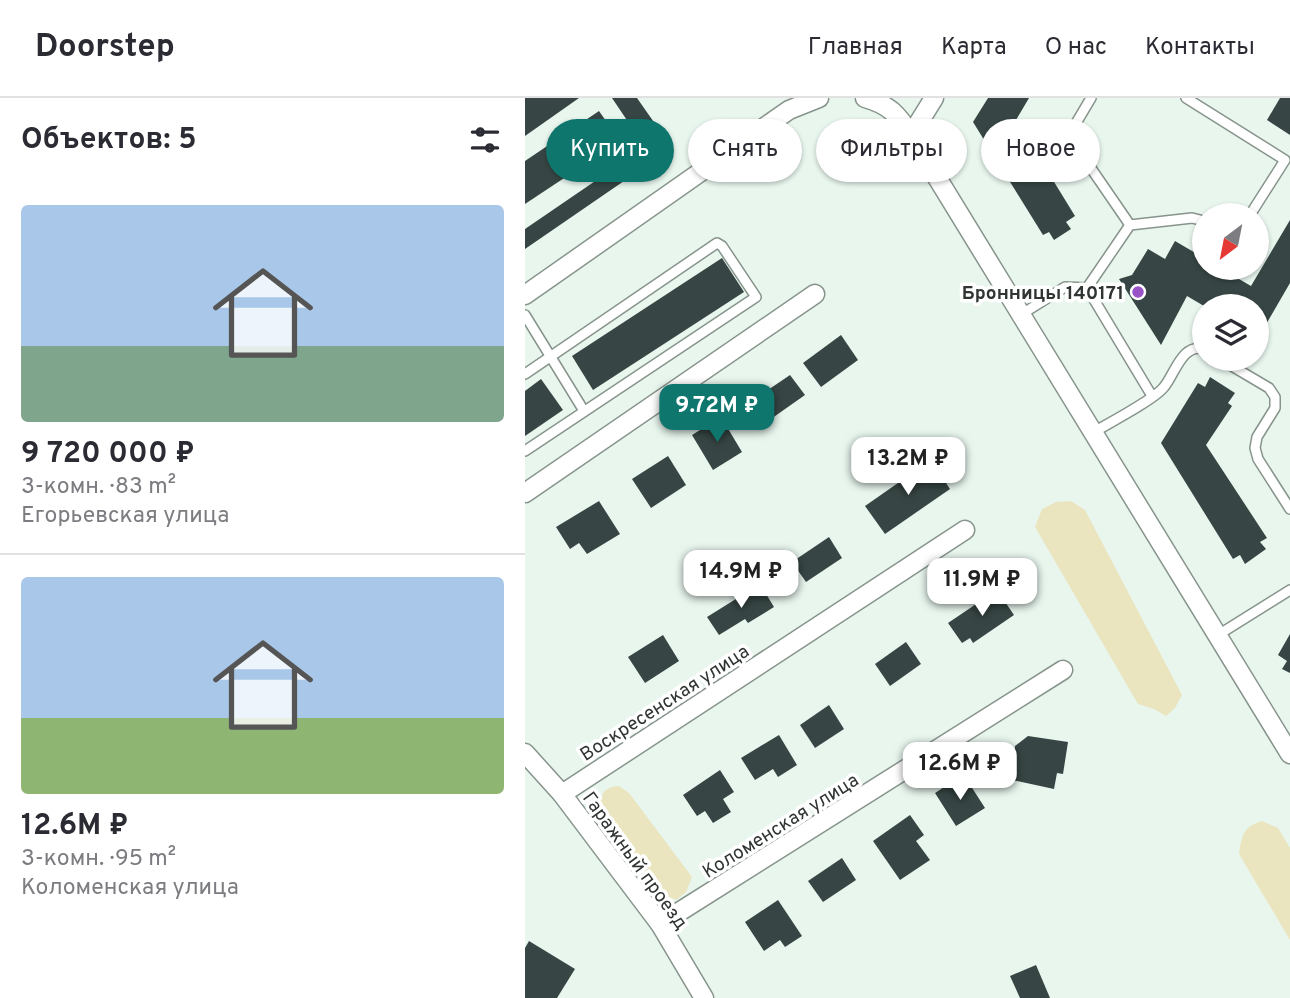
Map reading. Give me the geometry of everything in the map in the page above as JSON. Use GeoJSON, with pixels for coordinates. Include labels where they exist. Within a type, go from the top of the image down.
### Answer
{"type":"FeatureCollection","features":[{"type":"Feature","properties":{"kind":"street"},"geometry":{"type":"LineString","coordinates":[[525,295],[795,104],[819,98]]}},
{"type":"Feature","properties":{"kind":"street"},"geometry":{"type":"LineString","coordinates":[[865,98],[895,106]]}},
{"type":"Feature","properties":{"kind":"street"},"geometry":{"type":"LineString","coordinates":[[921,119],[934,98]]}},
{"type":"Feature","properties":{"kind":"street"},"geometry":{"type":"LineString","coordinates":[[940,182],[1290,754]]}},
{"type":"Feature","properties":{"kind":"street"},"geometry":{"type":"LineString","coordinates":[[525,493],[815,294]]}},
{"type":"Feature","properties":{"kind":"street","name":"Воскресенская улица"},"geometry":{"type":"LineString","coordinates":[[562,794],[965,530]]}},
{"type":"Feature","properties":{"kind":"street","name":"Коломенская улица"},"geometry":{"type":"LineString","coordinates":[[660,925],[1063,670]]}},
{"type":"Feature","properties":{"kind":"street","name":"Гаражный проезд"},"geometry":{"type":"LineString","coordinates":[[525,753],[562,794],[660,925],[704,998]]}},
{"type":"Feature","properties":{"kind":"lane"},"geometry":{"type":"LineString","coordinates":[[1091,98],[1072,131],[1073,142],[1130,225]]}},
{"type":"Feature","properties":{"kind":"lane"},"geometry":{"type":"LineString","coordinates":[[1186,98],[1287,161],[1258,203]]}},
{"type":"Feature","properties":{"kind":"lane"},"geometry":{"type":"LineString","coordinates":[[1087,288],[1130,225],[1192,218]]}},
{"type":"Feature","properties":{"kind":"lane"},"geometry":{"type":"LineString","coordinates":[[525,374],[717,243],[722,246],[755,297],[525,450]]}},
{"type":"Feature","properties":{"kind":"lane"},"geometry":{"type":"LineString","coordinates":[[1022,314],[1065,288],[1087,288]]}},
{"type":"Feature","properties":{"kind":"lane"},"geometry":{"type":"LineString","coordinates":[[1087,288],[1152,396]]}},
{"type":"Feature","properties":{"kind":"lane"},"geometry":{"type":"LineString","coordinates":[[525,315],[584,411]]}},
{"type":"Feature","properties":{"kind":"lane"},"geometry":{"type":"LineString","coordinates":[[1094,432],[1164,387],[1186,353],[1192,349]]}},
{"type":"Feature","properties":{"kind":"lane"},"geometry":{"type":"LineString","coordinates":[[1240,371],[1269,388],[1275,397],[1275,408],[1257,437],[1255,448],[1258,459],[1290,509]]}},
{"type":"Feature","properties":{"kind":"lane"},"geometry":{"type":"LineString","coordinates":[[1218,635],[1290,590]]}},
{"type":"Feature","properties":{"kind":"shaded area"},"geometry":{"type":"Polygon","coordinates":[[[1071,501],[1085,510],[1182,695],[1175,708],[1166,716],[1138,704],[1035,527],[1042,509],[1056,502],[1071,501]]]}},
{"type":"Feature","properties":{"kind":"shaded area"},"geometry":{"type":"Polygon","coordinates":[[[619,786],[629,793],[692,877],[686,892],[676,900],[661,893],[599,806],[604,792],[619,786]]]}},
{"type":"Feature","properties":{"kind":"shaded area"},"geometry":{"type":"Polygon","coordinates":[[[1262,821],[1278,828],[1290,848],[1290,940],[1239,854],[1247,829],[1262,821]]]}},
{"type":"Feature","properties":{"kind":"building"},"geometry":{"type":"Polygon","coordinates":[[[525,98],[579,98],[546,119],[525,136],[525,98]]]}},
{"type":"Feature","properties":{"kind":"building"},"geometry":{"type":"Polygon","coordinates":[[[612,98],[637,98],[652,119],[626,119],[612,98]]]}},
{"type":"Feature","properties":{"kind":"building"},"geometry":{"type":"Polygon","coordinates":[[[988,98],[1029,98],[1017,119],[981,119],[981,135],[973,122],[988,98]]]}},
{"type":"Feature","properties":{"kind":"building"},"geometry":{"type":"Polygon","coordinates":[[[1280,98],[1290,98],[1290,135],[1267,120],[1280,98]]]}},
{"type":"Feature","properties":{"kind":"building"},"geometry":{"type":"Polygon","coordinates":[[[599,111],[605,119],[587,119],[599,111]]]}},
{"type":"Feature","properties":{"kind":"building"},"geometry":{"type":"Polygon","coordinates":[[[546,147],[546,182],[558,182],[525,204],[525,161],[546,147]]]}},
{"type":"Feature","properties":{"kind":"building"},"geometry":{"type":"Polygon","coordinates":[[[594,182],[623,182],[525,249],[525,229],[594,182]]]}},
{"type":"Feature","properties":{"kind":"building"},"geometry":{"type":"Polygon","coordinates":[[[1010,182],[1054,182],[1075,216],[1066,222],[1071,229],[1054,240],[1049,232],[1043,235],[1010,182]]]}},
{"type":"Feature","properties":{"kind":"building"},"geometry":{"type":"Polygon","coordinates":[[[1290,220],[1290,283],[1269,319],[1269,294],[1192,294],[1192,299],[1187,296],[1161,345],[1119,279],[1132,275],[1148,249],[1165,259],[1175,241],[1192,251],[1192,280],[1241,280],[1251,286],[1255,280],[1269,280],[1269,256],[1290,220]]]}},
{"type":"Feature","properties":{"kind":"building"},"geometry":{"type":"Polygon","coordinates":[[[722,258],[744,292],[593,390],[572,356],[722,258]]]}},
{"type":"Feature","properties":{"kind":"building"},"geometry":{"type":"Polygon","coordinates":[[[841,335],[858,360],[821,387],[803,363],[841,335]]]}},
{"type":"Feature","properties":{"kind":"building"},"geometry":{"type":"Polygon","coordinates":[[[790,375],[805,395],[768,421],[753,400],[790,375]]]}},
{"type":"Feature","properties":{"kind":"building"},"geometry":{"type":"Polygon","coordinates":[[[1210,377],[1235,393],[1228,403],[1232,406],[1206,445],[1267,538],[1260,542],[1266,549],[1245,564],[1240,555],[1233,559],[1161,443],[1198,383],[1205,387],[1210,377]]]}},
{"type":"Feature","properties":{"kind":"building"},"geometry":{"type":"Polygon","coordinates":[[[541,379],[563,410],[525,436],[525,391],[541,379]]]}},
{"type":"Feature","properties":{"kind":"building"},"geometry":{"type":"Polygon","coordinates":[[[721,417],[742,452],[713,470],[692,435],[721,417]]]}},
{"type":"Feature","properties":{"kind":"building"},"geometry":{"type":"Polygon","coordinates":[[[668,456],[686,485],[651,508],[632,479],[668,456]]]}},
{"type":"Feature","properties":{"kind":"building"},"geometry":{"type":"Polygon","coordinates":[[[931,460],[950,489],[885,534],[865,506],[931,460]]]}},
{"type":"Feature","properties":{"kind":"building"},"geometry":{"type":"Polygon","coordinates":[[[599,501],[620,534],[587,554],[579,543],[570,549],[556,527],[599,501]]]}},
{"type":"Feature","properties":{"kind":"building"},"geometry":{"type":"Polygon","coordinates":[[[829,537],[842,558],[806,582],[792,562],[829,537]]]}},
{"type":"Feature","properties":{"kind":"building"},"geometry":{"type":"Polygon","coordinates":[[[760,584],[774,607],[748,623],[745,619],[719,635],[707,617],[760,584]]]}},
{"type":"Feature","properties":{"kind":"building"},"geometry":{"type":"Polygon","coordinates":[[[997,590],[1014,615],[973,643],[970,638],[962,643],[948,623],[997,590]]]}},
{"type":"Feature","properties":{"kind":"building"},"geometry":{"type":"Polygon","coordinates":[[[1290,634],[1290,673],[1282,669],[1287,661],[1278,655],[1290,634]]]}},
{"type":"Feature","properties":{"kind":"building"},"geometry":{"type":"Polygon","coordinates":[[[663,635],[679,661],[645,683],[628,657],[663,635]]]}},
{"type":"Feature","properties":{"kind":"building"},"geometry":{"type":"Polygon","coordinates":[[[906,642],[921,664],[890,686],[875,664],[906,642]]]}},
{"type":"Feature","properties":{"kind":"building"},"geometry":{"type":"Polygon","coordinates":[[[829,705],[844,729],[815,748],[800,725],[829,705]]]}},
{"type":"Feature","properties":{"kind":"building"},"geometry":{"type":"Polygon","coordinates":[[[779,735],[797,765],[778,777],[773,769],[755,780],[741,758],[779,735]]]}},
{"type":"Feature","properties":{"kind":"building"},"geometry":{"type":"Polygon","coordinates":[[[1028,736],[1068,742],[1063,774],[1057,773],[1054,789],[1012,780],[1015,746],[1028,736]]]}},
{"type":"Feature","properties":{"kind":"building"},"geometry":{"type":"Polygon","coordinates":[[[720,770],[734,792],[723,799],[731,812],[713,823],[705,811],[697,816],[683,795],[720,770]]]}},
{"type":"Feature","properties":{"kind":"building"},"geometry":{"type":"Polygon","coordinates":[[[967,780],[985,808],[956,826],[935,793],[952,782],[956,787],[967,780]]]}},
{"type":"Feature","properties":{"kind":"building"},"geometry":{"type":"Polygon","coordinates":[[[910,815],[924,835],[916,841],[930,860],[900,880],[873,841],[910,815]]]}},
{"type":"Feature","properties":{"kind":"building"},"geometry":{"type":"Polygon","coordinates":[[[842,858],[856,880],[823,902],[808,881],[842,858]]]}},
{"type":"Feature","properties":{"kind":"building"},"geometry":{"type":"Polygon","coordinates":[[[778,900],[802,936],[785,947],[780,940],[764,951],[745,922],[778,900]]]}},
{"type":"Feature","properties":{"kind":"building"},"geometry":{"type":"Polygon","coordinates":[[[529,941],[575,969],[557,998],[525,998],[525,948],[529,941]]]}},
{"type":"Feature","properties":{"kind":"building"},"geometry":{"type":"Polygon","coordinates":[[[1036,965],[1050,998],[1020,998],[1010,976],[1036,965]]]}},
{"type":"Feature","properties":{"kind":"place","name":"Бронницы 140171"},"geometry":{"type":"Point","coordinates":[1138,292]}}]}
